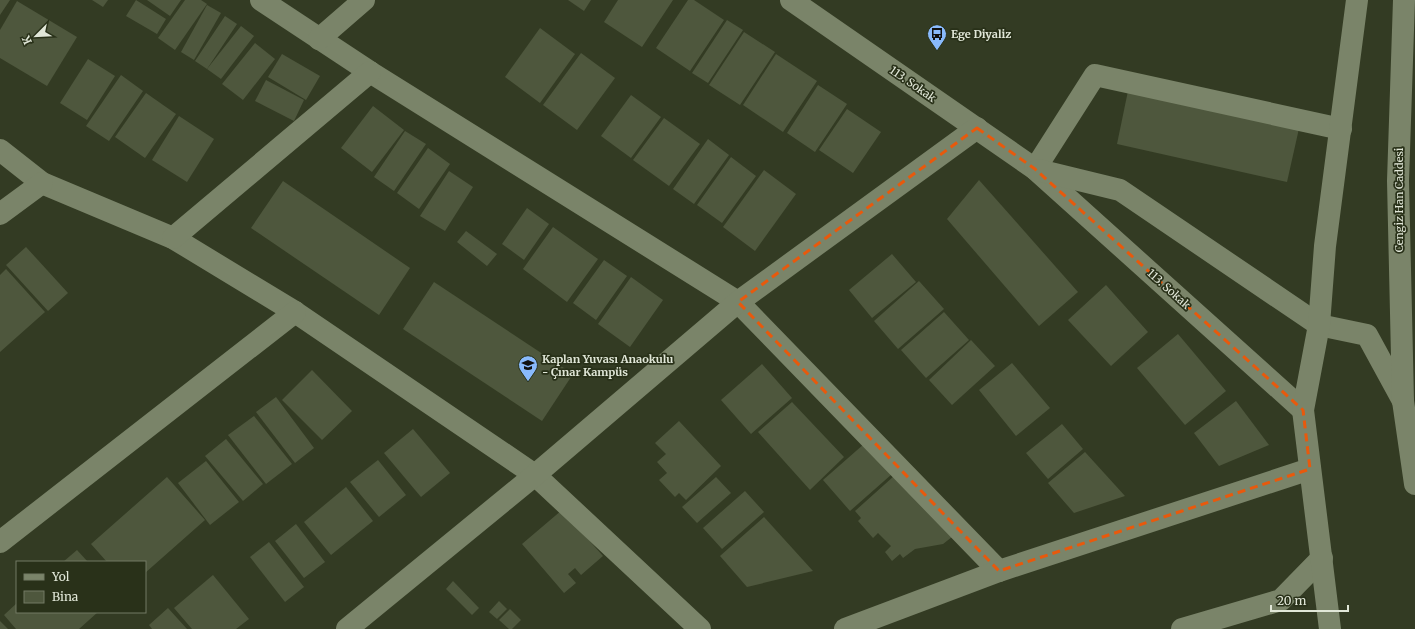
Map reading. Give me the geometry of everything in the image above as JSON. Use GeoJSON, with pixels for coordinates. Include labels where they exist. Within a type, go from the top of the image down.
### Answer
{"type":"FeatureCollection","features":[{"type":"Feature","properties":{"kind":"street"},"geometry":{"type":"LineString","coordinates":[[261,0],[370,72],[738,302],[999,571]]}},
{"type":"Feature","properties":{"kind":"street"},"geometry":{"type":"LineString","coordinates":[[319,39],[364,0]]}},
{"type":"Feature","properties":{"kind":"street","name":"113. Sokak"},"geometry":{"type":"LineString","coordinates":[[791,0],[1035,169],[1303,410]]}},
{"type":"Feature","properties":{"kind":"street"},"geometry":{"type":"LineString","coordinates":[[1330,629],[1303,410],[1319,325],[1325,246],[1357,0]]}},
{"type":"Feature","properties":{"kind":"street","name":"Cengiz Han Caddesi"},"geometry":{"type":"LineString","coordinates":[[1403,401],[1398,181],[1404,0]]}},
{"type":"Feature","properties":{"kind":"street"},"geometry":{"type":"LineString","coordinates":[[173,238],[370,72]]}},
{"type":"Feature","properties":{"kind":"street"},"geometry":{"type":"LineString","coordinates":[[1035,169],[1095,75],[1341,129]]}},
{"type":"Feature","properties":{"kind":"street"},"geometry":{"type":"LineString","coordinates":[[347,629],[535,476],[738,302],[977,128]]}},
{"type":"Feature","properties":{"kind":"street"},"geometry":{"type":"LineString","coordinates":[[0,150],[42,183],[173,238],[295,312],[535,476],[700,629]]}},
{"type":"Feature","properties":{"kind":"street","name":"113. Sokak"},"geometry":{"type":"LineString","coordinates":[[1035,169],[1120,190],[1319,325]]}},
{"type":"Feature","properties":{"kind":"street"},"geometry":{"type":"LineString","coordinates":[[0,214],[42,183]]}},
{"type":"Feature","properties":{"kind":"street"},"geometry":{"type":"LineString","coordinates":[[0,542],[295,312]]}},
{"type":"Feature","properties":{"kind":"street"},"geometry":{"type":"LineString","coordinates":[[1319,325],[1367,335],[1403,401],[1415,484]]}},
{"type":"Feature","properties":{"kind":"street"},"geometry":{"type":"LineString","coordinates":[[845,629],[999,571],[1310,469]]}},
{"type":"Feature","properties":{"kind":"street"},"geometry":{"type":"LineString","coordinates":[[1182,629],[1281,600],[1322,558]]}},
{"type":"Feature","properties":{"kind":"highlighted area"},"geometry":{"type":"Polygon","coordinates":[[[977,128],[1035,169],[1303,410],[1310,469],[999,571],[738,302],[977,128]]]}},
{"type":"Feature","properties":{"kind":"building"},"geometry":{"type":"Polygon","coordinates":[[[0,0],[10,0],[0,15],[0,0]]]}},
{"type":"Feature","properties":{"kind":"building"},"geometry":{"type":"Polygon","coordinates":[[[92,0],[108,0],[103,7],[92,0]]]}},
{"type":"Feature","properties":{"kind":"building"},"geometry":{"type":"Polygon","coordinates":[[[136,0],[166,19],[157,34],[126,16],[136,0]]]}},
{"type":"Feature","properties":{"kind":"building"},"geometry":{"type":"Polygon","coordinates":[[[147,0],[181,0],[170,16],[147,0]]]}},
{"type":"Feature","properties":{"kind":"building"},"geometry":{"type":"Polygon","coordinates":[[[185,0],[201,0],[207,4],[175,50],[158,38],[185,0]]]}},
{"type":"Feature","properties":{"kind":"building"},"geometry":{"type":"Polygon","coordinates":[[[568,0],[591,0],[584,11],[568,0]]]}},
{"type":"Feature","properties":{"kind":"building"},"geometry":{"type":"Polygon","coordinates":[[[618,0],[673,0],[642,47],[604,22],[618,0]]]}},
{"type":"Feature","properties":{"kind":"building"},"geometry":{"type":"Polygon","coordinates":[[[688,0],[694,0],[724,20],[690,71],[656,48],[688,0]]]}},
{"type":"Feature","properties":{"kind":"building"},"geometry":{"type":"Polygon","coordinates":[[[17,1],[77,37],[47,86],[0,58],[0,30],[17,1]]]}},
{"type":"Feature","properties":{"kind":"building"},"geometry":{"type":"Polygon","coordinates":[[[207,5],[221,13],[194,60],[181,52],[207,5]]]}},
{"type":"Feature","properties":{"kind":"building"},"geometry":{"type":"Polygon","coordinates":[[[225,16],[237,24],[207,69],[195,61],[225,16]]]}},
{"type":"Feature","properties":{"kind":"building"},"geometry":{"type":"Polygon","coordinates":[[[727,20],[743,30],[708,83],[692,73],[727,20]]]}},
{"type":"Feature","properties":{"kind":"building"},"geometry":{"type":"Polygon","coordinates":[[[241,26],[254,36],[221,79],[207,69],[241,26]]]}},
{"type":"Feature","properties":{"kind":"building"},"geometry":{"type":"Polygon","coordinates":[[[540,28],[575,54],[540,103],[505,77],[540,28]]]}},
{"type":"Feature","properties":{"kind":"building"},"geometry":{"type":"Polygon","coordinates":[[[744,32],[775,52],[740,105],[709,85],[744,32]]]}},
{"type":"Feature","properties":{"kind":"building"},"geometry":{"type":"Polygon","coordinates":[[[255,43],[275,59],[243,100],[222,84],[255,43]]]}},
{"type":"Feature","properties":{"kind":"building"},"geometry":{"type":"Polygon","coordinates":[[[581,53],[615,78],[577,130],[543,105],[581,53]]]}},
{"type":"Feature","properties":{"kind":"building"},"geometry":{"type":"Polygon","coordinates":[[[282,54],[320,76],[306,100],[268,77],[282,54]]]}},
{"type":"Feature","properties":{"kind":"building"},"geometry":{"type":"Polygon","coordinates":[[[776,54],[817,81],[783,132],[743,105],[776,54]]]}},
{"type":"Feature","properties":{"kind":"building"},"geometry":{"type":"Polygon","coordinates":[[[88,59],[115,76],[87,120],[60,103],[88,59]]]}},
{"type":"Feature","properties":{"kind":"building"},"geometry":{"type":"Polygon","coordinates":[[[121,75],[143,91],[109,141],[86,126],[121,75]]]}},
{"type":"Feature","properties":{"kind":"building"},"geometry":{"type":"Polygon","coordinates":[[[266,80],[304,100],[294,121],[255,101],[266,80]]]}},
{"type":"Feature","properties":{"kind":"building"},"geometry":{"type":"Polygon","coordinates":[[[818,85],[847,104],[815,152],[787,133],[818,85]]]}},
{"type":"Feature","properties":{"kind":"building"},"geometry":{"type":"Polygon","coordinates":[[[1129,86],[1300,124],[1287,182],[1117,144],[1129,86]]]}},
{"type":"Feature","properties":{"kind":"building"},"geometry":{"type":"Polygon","coordinates":[[[146,93],[176,114],[145,158],[115,137],[146,93]]]}},
{"type":"Feature","properties":{"kind":"building"},"geometry":{"type":"Polygon","coordinates":[[[631,95],[661,117],[631,158],[601,136],[631,95]]]}},
{"type":"Feature","properties":{"kind":"building"},"geometry":{"type":"Polygon","coordinates":[[[373,106],[404,130],[372,172],[341,148],[373,106]]]}},
{"type":"Feature","properties":{"kind":"building"},"geometry":{"type":"Polygon","coordinates":[[[847,109],[881,132],[853,173],[819,150],[847,109]]]}},
{"type":"Feature","properties":{"kind":"building"},"geometry":{"type":"Polygon","coordinates":[[[179,116],[214,139],[187,182],[152,160],[179,116]]]}},
{"type":"Feature","properties":{"kind":"building"},"geometry":{"type":"Polygon","coordinates":[[[664,118],[700,144],[669,186],[633,160],[664,118]]]}},
{"type":"Feature","properties":{"kind":"building"},"geometry":{"type":"Polygon","coordinates":[[[405,131],[426,144],[394,191],[374,177],[405,131]]]}},
{"type":"Feature","properties":{"kind":"building"},"geometry":{"type":"Polygon","coordinates":[[[708,139],[729,155],[694,204],[673,189],[708,139]]]}},
{"type":"Feature","properties":{"kind":"building"},"geometry":{"type":"Polygon","coordinates":[[[428,148],[450,164],[419,209],[397,193],[428,148]]]}},
{"type":"Feature","properties":{"kind":"building"},"geometry":{"type":"Polygon","coordinates":[[[731,157],[756,176],[722,223],[697,205],[731,157]]]}},
{"type":"Feature","properties":{"kind":"building"},"geometry":{"type":"Polygon","coordinates":[[[764,170],[796,194],[755,251],[723,227],[764,170]]]}},
{"type":"Feature","properties":{"kind":"building"},"geometry":{"type":"Polygon","coordinates":[[[449,171],[473,187],[445,231],[420,216],[449,171]]]}},
{"type":"Feature","properties":{"kind":"building"},"geometry":{"type":"Polygon","coordinates":[[[979,180],[1078,292],[1039,326],[947,219],[979,180]]]}},
{"type":"Feature","properties":{"kind":"building"},"geometry":{"type":"Polygon","coordinates":[[[283,181],[410,268],[379,315],[251,228],[283,181]]]}},
{"type":"Feature","properties":{"kind":"building"},"geometry":{"type":"Polygon","coordinates":[[[527,208],[549,224],[524,260],[502,244],[527,208]]]}},
{"type":"Feature","properties":{"kind":"building"},"geometry":{"type":"Polygon","coordinates":[[[553,227],[598,259],[567,302],[523,269],[553,227]]]}},
{"type":"Feature","properties":{"kind":"building"},"geometry":{"type":"Polygon","coordinates":[[[466,231],[497,254],[487,266],[457,242],[466,231]]]}},
{"type":"Feature","properties":{"kind":"building"},"geometry":{"type":"Polygon","coordinates":[[[26,247],[68,293],[48,311],[6,265],[26,247]]]}},
{"type":"Feature","properties":{"kind":"building"},"geometry":{"type":"Polygon","coordinates":[[[892,254],[916,282],[872,318],[849,290],[892,254]]]}},
{"type":"Feature","properties":{"kind":"building"},"geometry":{"type":"Polygon","coordinates":[[[604,260],[627,276],[596,320],[573,303],[604,260]]]}},
{"type":"Feature","properties":{"kind":"building"},"geometry":{"type":"Polygon","coordinates":[[[6,269],[45,312],[0,352],[0,275],[6,269]]]}},
{"type":"Feature","properties":{"kind":"building"},"geometry":{"type":"Polygon","coordinates":[[[631,277],[663,300],[630,347],[598,324],[631,277]]]}},
{"type":"Feature","properties":{"kind":"building"},"geometry":{"type":"Polygon","coordinates":[[[919,281],[944,309],[898,349],[874,321],[919,281]]]}},
{"type":"Feature","properties":{"kind":"building"},"geometry":{"type":"Polygon","coordinates":[[[434,282],[573,374],[542,421],[403,329],[434,282]]]}},
{"type":"Feature","properties":{"kind":"building"},"geometry":{"type":"Polygon","coordinates":[[[1106,285],[1148,332],[1111,366],[1068,320],[1106,285]]]}},
{"type":"Feature","properties":{"kind":"building"},"geometry":{"type":"Polygon","coordinates":[[[944,312],[969,340],[926,378],[901,350],[944,312]]]}},
{"type":"Feature","properties":{"kind":"building"},"geometry":{"type":"Polygon","coordinates":[[[1178,334],[1226,391],[1185,425],[1137,368],[1178,334]]]}},
{"type":"Feature","properties":{"kind":"building"},"geometry":{"type":"Polygon","coordinates":[[[971,340],[995,366],[952,405],[929,380],[971,340]]]}},
{"type":"Feature","properties":{"kind":"building"},"geometry":{"type":"Polygon","coordinates":[[[1012,363],[1050,408],[1016,436],[979,390],[1012,363]]]}},
{"type":"Feature","properties":{"kind":"building"},"geometry":{"type":"Polygon","coordinates":[[[762,364],[792,398],[751,434],[721,400],[762,364]]]}},
{"type":"Feature","properties":{"kind":"building"},"geometry":{"type":"Polygon","coordinates":[[[312,370],[352,411],[322,440],[282,400],[312,370]]]}},
{"type":"Feature","properties":{"kind":"building"},"geometry":{"type":"Polygon","coordinates":[[[276,397],[314,448],[295,463],[256,412],[276,397]]]}},
{"type":"Feature","properties":{"kind":"building"},"geometry":{"type":"Polygon","coordinates":[[[1236,401],[1269,445],[1219,466],[1194,433],[1236,401]]]}},
{"type":"Feature","properties":{"kind":"building"},"geometry":{"type":"Polygon","coordinates":[[[792,402],[844,457],[810,490],[758,432],[792,402]]]}},
{"type":"Feature","properties":{"kind":"building"},"geometry":{"type":"Polygon","coordinates":[[[254,416],[292,464],[266,484],[228,435],[254,416]]]}},
{"type":"Feature","properties":{"kind":"building"},"geometry":{"type":"Polygon","coordinates":[[[679,421],[721,466],[686,500],[679,493],[675,497],[659,480],[667,473],[657,462],[666,454],[655,443],[679,421]]]}},
{"type":"Feature","properties":{"kind":"building"},"geometry":{"type":"Polygon","coordinates":[[[1062,424],[1083,449],[1048,479],[1026,453],[1062,424]]]}},
{"type":"Feature","properties":{"kind":"building"},"geometry":{"type":"Polygon","coordinates":[[[413,429],[450,473],[421,497],[384,453],[413,429]]]}},
{"type":"Feature","properties":{"kind":"building"},"geometry":{"type":"Polygon","coordinates":[[[226,439],[263,484],[243,501],[205,456],[226,439]]]}},
{"type":"Feature","properties":{"kind":"building"},"geometry":{"type":"Polygon","coordinates":[[[864,444],[892,474],[850,511],[823,480],[864,444]]]}},
{"type":"Feature","properties":{"kind":"building"},"geometry":{"type":"Polygon","coordinates":[[[1085,452],[1125,496],[1074,513],[1048,483],[1085,452]]]}},
{"type":"Feature","properties":{"kind":"building"},"geometry":{"type":"Polygon","coordinates":[[[378,460],[406,495],[379,517],[350,482],[378,460]]]}},
{"type":"Feature","properties":{"kind":"building"},"geometry":{"type":"Polygon","coordinates":[[[206,461],[239,502],[210,525],[178,483],[206,461]]]}},
{"type":"Feature","properties":{"kind":"building"},"geometry":{"type":"Polygon","coordinates":[[[894,476],[952,537],[943,544],[915,549],[903,558],[900,554],[892,561],[885,552],[891,546],[878,533],[873,538],[858,521],[861,518],[855,511],[894,476]]]}},
{"type":"Feature","properties":{"kind":"building"},"geometry":{"type":"Polygon","coordinates":[[[167,477],[205,520],[146,572],[146,561],[106,561],[91,544],[167,477]]]}},
{"type":"Feature","properties":{"kind":"building"},"geometry":{"type":"Polygon","coordinates":[[[716,477],[731,493],[697,523],[682,507],[716,477]]]}},
{"type":"Feature","properties":{"kind":"building"},"geometry":{"type":"Polygon","coordinates":[[[346,487],[373,521],[331,555],[304,522],[346,487]]]}},
{"type":"Feature","properties":{"kind":"building"},"geometry":{"type":"Polygon","coordinates":[[[745,491],[764,512],[722,549],[703,528],[745,491]]]}},
{"type":"Feature","properties":{"kind":"building"},"geometry":{"type":"Polygon","coordinates":[[[562,510],[603,556],[581,575],[575,568],[568,574],[576,583],[564,593],[522,544],[562,510]]]}},
{"type":"Feature","properties":{"kind":"building"},"geometry":{"type":"Polygon","coordinates":[[[764,517],[813,571],[747,587],[720,556],[764,517]]]}},
{"type":"Feature","properties":{"kind":"building"},"geometry":{"type":"Polygon","coordinates":[[[296,524],[325,562],[304,578],[275,541],[296,524]]]}},
{"type":"Feature","properties":{"kind":"building"},"geometry":{"type":"Polygon","coordinates":[[[269,542],[304,587],[285,602],[250,557],[269,542]]]}},
{"type":"Feature","properties":{"kind":"building"},"geometry":{"type":"Polygon","coordinates":[[[77,550],[87,561],[64,561],[77,550]]]}},
{"type":"Feature","properties":{"kind":"building"},"geometry":{"type":"Polygon","coordinates":[[[213,575],[249,619],[236,629],[192,629],[174,608],[213,575]]]}},
{"type":"Feature","properties":{"kind":"building"},"geometry":{"type":"Polygon","coordinates":[[[453,581],[479,608],[472,615],[446,589],[453,581]]]}},
{"type":"Feature","properties":{"kind":"building"},"geometry":{"type":"Polygon","coordinates":[[[499,601],[507,609],[497,619],[489,612],[499,601]]]}},
{"type":"Feature","properties":{"kind":"building"},"geometry":{"type":"Polygon","coordinates":[[[16,604],[16,613],[97,613],[79,629],[16,629],[4,615],[16,604]]]}},
{"type":"Feature","properties":{"kind":"building"},"geometry":{"type":"Polygon","coordinates":[[[168,608],[187,629],[152,629],[149,625],[168,608]]]}},
{"type":"Feature","properties":{"kind":"building"},"geometry":{"type":"Polygon","coordinates":[[[510,609],[521,620],[512,629],[509,629],[499,620],[510,609]]]}},
{"type":"Feature","properties":{"kind":"building"},"geometry":{"type":"Polygon","coordinates":[[[0,621],[8,629],[0,629],[0,621]]]}},
{"type":"Feature","properties":{"kind":"place","name":"Ege Diyaliz"},"geometry":{"type":"Point","coordinates":[937,51]}},
{"type":"Feature","properties":{"kind":"place","name":"Kaplan Yuvası Anaokulu - Çınar Kampüs"},"geometry":{"type":"Point","coordinates":[528,382]}}]}
